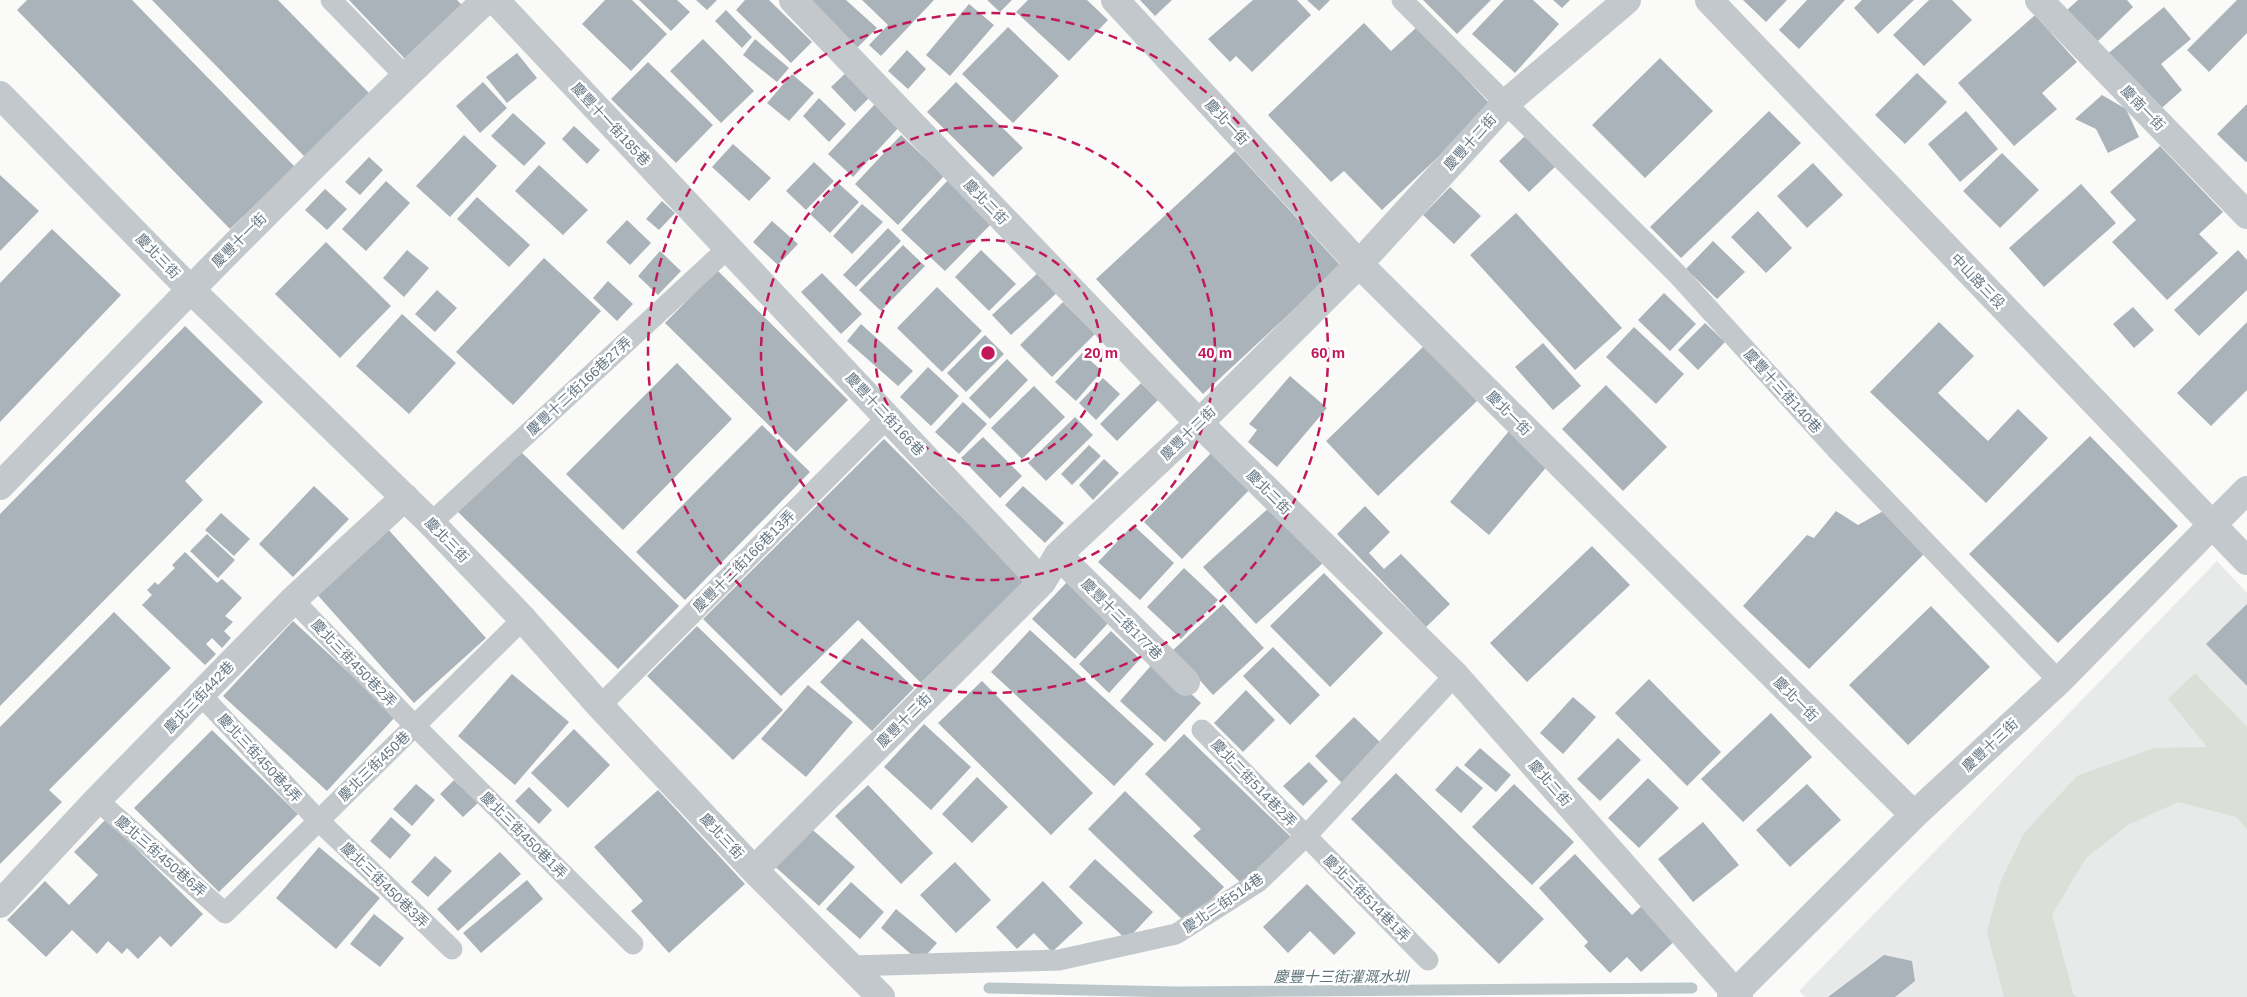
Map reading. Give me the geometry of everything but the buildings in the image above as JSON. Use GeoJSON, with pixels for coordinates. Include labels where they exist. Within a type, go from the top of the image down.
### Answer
{"type":"FeatureCollection","features":[{"type":"Feature","properties":{"kind":"street","name":"慶豐十一街"},"geometry":{"type":"LineString","coordinates":[[0,486],[190,289],[405,76],[486,0]]}},
{"type":"Feature","properties":{"kind":"street","name":"慶豐十一街185巷"},"geometry":{"type":"LineString","coordinates":[[495,0],[728,248]]}},
{"type":"Feature","properties":{"kind":"street","name":"慶北二街"},"geometry":{"type":"LineString","coordinates":[[793,0],[1199,423],[1455,675],[1735,996]]}},
{"type":"Feature","properties":{"kind":"street","name":"慶北一街"},"geometry":{"type":"LineString","coordinates":[[1115,0],[1358,264],[1914,815]]}},
{"type":"Feature","properties":{"kind":"street","name":"慶豐十二街"},"geometry":{"type":"LineString","coordinates":[[754,870],[1042,582],[1058,555],[1199,423],[1358,264],[1506,103],[1627,0]]}},
{"type":"Feature","properties":{"kind":"street","name":"中山路三段"},"geometry":{"type":"LineString","coordinates":[[1709,0],[2247,561]]}},
{"type":"Feature","properties":{"kind":"street","name":"慶南一街"},"geometry":{"type":"LineString","coordinates":[[2039,0],[2247,215]]}},
{"type":"Feature","properties":{"kind":"street","name":"慶北三街"},"geometry":{"type":"LineString","coordinates":[[0,95],[190,289],[431,523],[523,619],[600,706],[754,870],[881,997]]}},
{"type":"Feature","properties":{"kind":"street","name":"慶豐十二街166巷"},"geometry":{"type":"LineString","coordinates":[[728,248],[1042,582]]}},
{"type":"Feature","properties":{"kind":"street","name":"慶豐十三街"},"geometry":{"type":"LineString","coordinates":[[1735,996],[1914,815],[2060,681],[2247,490]]}},
{"type":"Feature","properties":{"kind":"street","name":"慶北三街442巷"},"geometry":{"type":"LineString","coordinates":[[0,904],[97,800],[293,600],[405,498]]}},
{"type":"Feature","properties":{"kind":"street","name":"慶豐十二街177巷"},"geometry":{"type":"LineString","coordinates":[[1058,555],[1186,682]]}},
{"type":"Feature","properties":{"kind":"lane"},"geometry":{"type":"LineString","coordinates":[[331,0],[405,76]]}},
{"type":"Feature","properties":{"kind":"lane","name":"慶豐十三街140巷"},"geometry":{"type":"LineString","coordinates":[[1402,0],[1677,274],[1837,450],[2060,681]]}},
{"type":"Feature","properties":{"kind":"lane","name":"慶豐十二街166巷27弄"},"geometry":{"type":"LineString","coordinates":[[431,523],[728,248]]}},
{"type":"Feature","properties":{"kind":"lane","name":"慶豐十二街166巷13弄"},"geometry":{"type":"LineString","coordinates":[[600,706],[888,417]]}},
{"type":"Feature","properties":{"kind":"lane","name":"慶北三街450巷2弄"},"geometry":{"type":"LineString","coordinates":[[293,600],[415,726]]}},
{"type":"Feature","properties":{"kind":"lane","name":"慶北三街450巷"},"geometry":{"type":"LineString","coordinates":[[225,912],[523,619]]}},
{"type":"Feature","properties":{"kind":"lane","name":"慶北二街514巷"},"geometry":{"type":"LineString","coordinates":[[850,966],[1059,960],[1176,934],[1258,882],[1306,836],[1455,675]]}},
{"type":"Feature","properties":{"kind":"lane","name":"慶北三街450巷4弄"},"geometry":{"type":"LineString","coordinates":[[201,695],[318,820]]}},
{"type":"Feature","properties":{"kind":"lane","name":"慶北三街450巷1弄"},"geometry":{"type":"LineString","coordinates":[[415,726],[633,944]]}},
{"type":"Feature","properties":{"kind":"lane","name":"慶北二街514巷2弄"},"geometry":{"type":"LineString","coordinates":[[1202,730],[1306,836]]}},
{"type":"Feature","properties":{"kind":"lane","name":"慶北三街450巷6弄"},"geometry":{"type":"LineString","coordinates":[[97,800],[225,912]]}},
{"type":"Feature","properties":{"kind":"lane","name":"慶北三街450巷3弄"},"geometry":{"type":"LineString","coordinates":[[318,820],[452,949]]}},
{"type":"Feature","properties":{"kind":"lane","name":"慶北二街514巷1弄"},"geometry":{"type":"LineString","coordinates":[[1306,836],[1428,960]]}},
{"type":"Feature","properties":{"kind":"shaded area"},"geometry":{"type":"Polygon","coordinates":[[[2217,561],[2247,593],[2247,997],[1805,997],[1799,991],[2217,561]]]}},
{"type":"Feature","properties":{"kind":"shaded area"},"geometry":{"type":"Polygon","coordinates":[[[2195,673],[2247,727],[2247,829],[2236,817],[2178,802],[2128,825],[2087,857],[2052,914],[2073,993],[2077,997],[2004,997],[1987,932],[2000,883],[2024,833],[2077,776],[2154,748],[2207,747],[2168,699],[2195,673]]]}},
{"type":"Feature","properties":{"kind":"waterway","name":"慶豐十三街灌溉水圳"},"geometry":{"type":"LineString","coordinates":[[989,988],[1177,992],[1692,988]]}}]}
